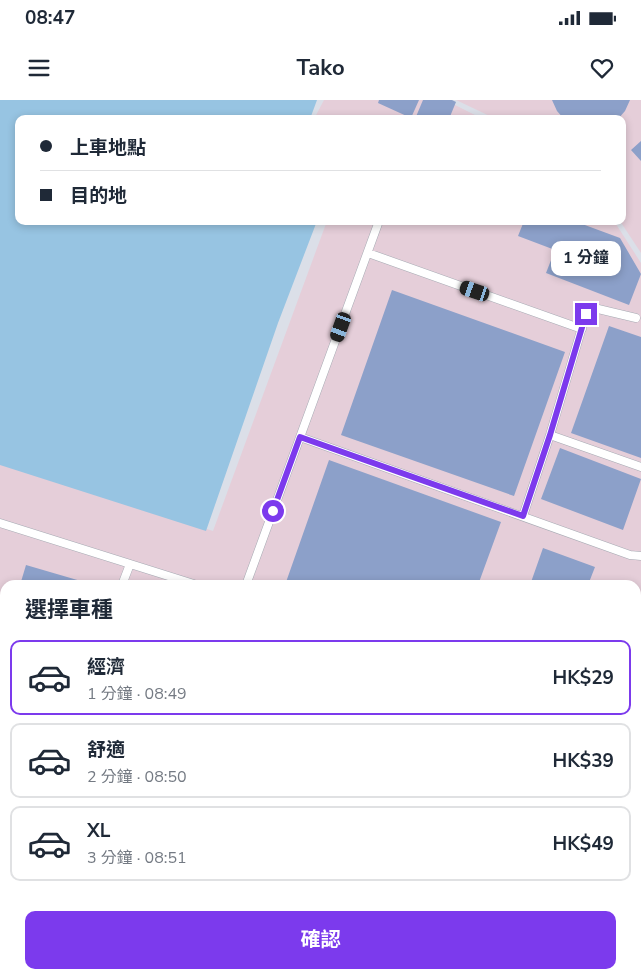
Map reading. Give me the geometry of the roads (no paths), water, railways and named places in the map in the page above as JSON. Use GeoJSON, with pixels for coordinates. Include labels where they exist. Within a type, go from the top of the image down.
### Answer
{"type":"FeatureCollection","features":[{"type":"Feature","properties":{"kind":"lane"},"geometry":{"type":"LineString","coordinates":[[248,580],[378,225]]}},
{"type":"Feature","properties":{"kind":"lane"},"geometry":{"type":"LineString","coordinates":[[368,253],[582,329]]}},
{"type":"Feature","properties":{"kind":"lane"},"geometry":{"type":"LineString","coordinates":[[523,516],[550,435],[586,314],[594,308],[636,318]]}},
{"type":"Feature","properties":{"kind":"lane"},"geometry":{"type":"LineString","coordinates":[[550,435],[641,467]]}},
{"type":"Feature","properties":{"kind":"lane"},"geometry":{"type":"LineString","coordinates":[[300,437],[630,555],[641,556]]}},
{"type":"Feature","properties":{"kind":"lane"},"geometry":{"type":"LineString","coordinates":[[0,523],[181,580]]}},
{"type":"Feature","properties":{"kind":"lane"},"geometry":{"type":"LineString","coordinates":[[124,580],[130,564]]}},
{"type":"Feature","properties":{"kind":"water"},"geometry":{"type":"Polygon","coordinates":[[[0,100],[317,100],[311,115],[15,115],[15,225],[315,225],[278,323],[206,531],[0,465],[0,100]]]}}]}
